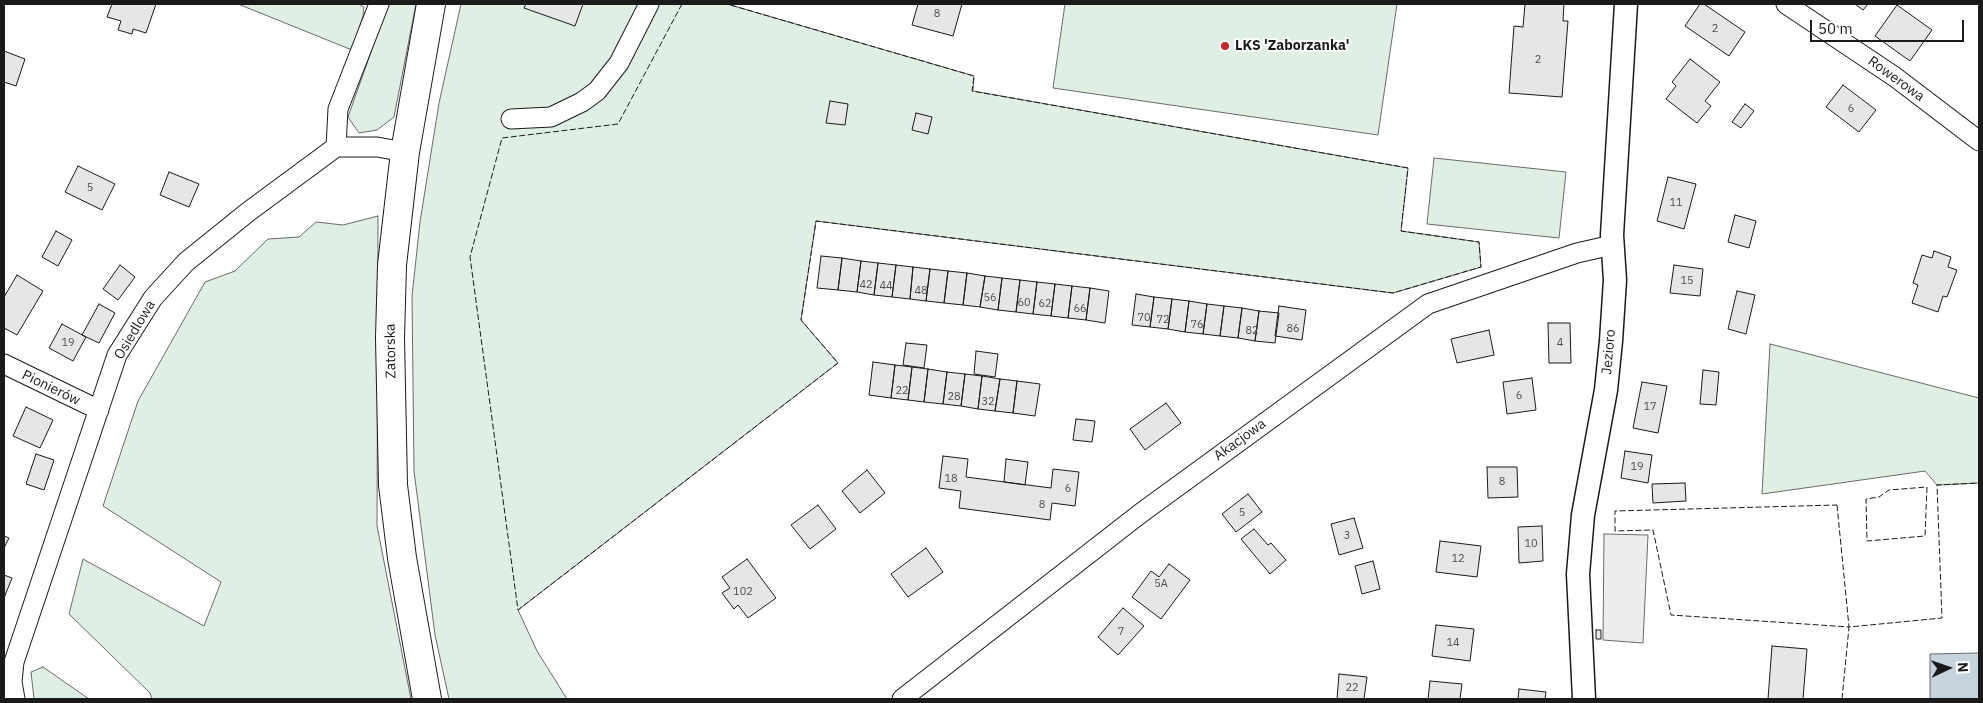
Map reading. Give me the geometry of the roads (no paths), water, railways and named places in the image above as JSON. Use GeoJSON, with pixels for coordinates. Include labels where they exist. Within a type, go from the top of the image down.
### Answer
{"type":"FeatureCollection","features":[{"type":"Feature","properties":{"kind":"main road","name":"Zatorska"},"geometry":{"type":"LineString","coordinates":[[427,699],[402,558],[393,485],[390,338],[392,265],[405,152],[431,4]]}},
{"type":"Feature","properties":{"kind":"street"},"geometry":{"type":"LineString","coordinates":[[379,4],[338,109],[336,148],[377,147],[405,152]]}},
{"type":"Feature","properties":{"kind":"street"},"geometry":{"type":"LineString","coordinates":[[510,119],[551,117],[590,96],[619,63],[649,4]]}},
{"type":"Feature","properties":{"kind":"street","name":"Jezioro"},"geometry":{"type":"LineString","coordinates":[[1584,699],[1578,574],[1583,515],[1606,390],[1611,341],[1615,280],[1612,245],[1626,4]]}},
{"type":"Feature","properties":{"kind":"street","name":"Rowerowa"},"geometry":{"type":"LineString","coordinates":[[1786,4],[1895,77],[1979,141]]}},
{"type":"Feature","properties":{"kind":"street","name":"Osiedlowa"},"geometry":{"type":"LineString","coordinates":[[10,687],[14,662],[117,355],[153,298],[186,262],[248,212],[336,148]]}},
{"type":"Feature","properties":{"kind":"street","name":"Akacjowa"},"geometry":{"type":"LineString","coordinates":[[902,699],[1141,513],[1428,304],[1577,253],[1612,245]]}},
{"type":"Feature","properties":{"kind":"street","name":"Pionierów"},"geometry":{"type":"LineString","coordinates":[[4,364],[99,410]]}},
{"type":"Feature","properties":{"kind":"place","name":"LKS 'Zaborzanka'"},"geometry":{"type":"Point","coordinates":[1225,46]}}]}
